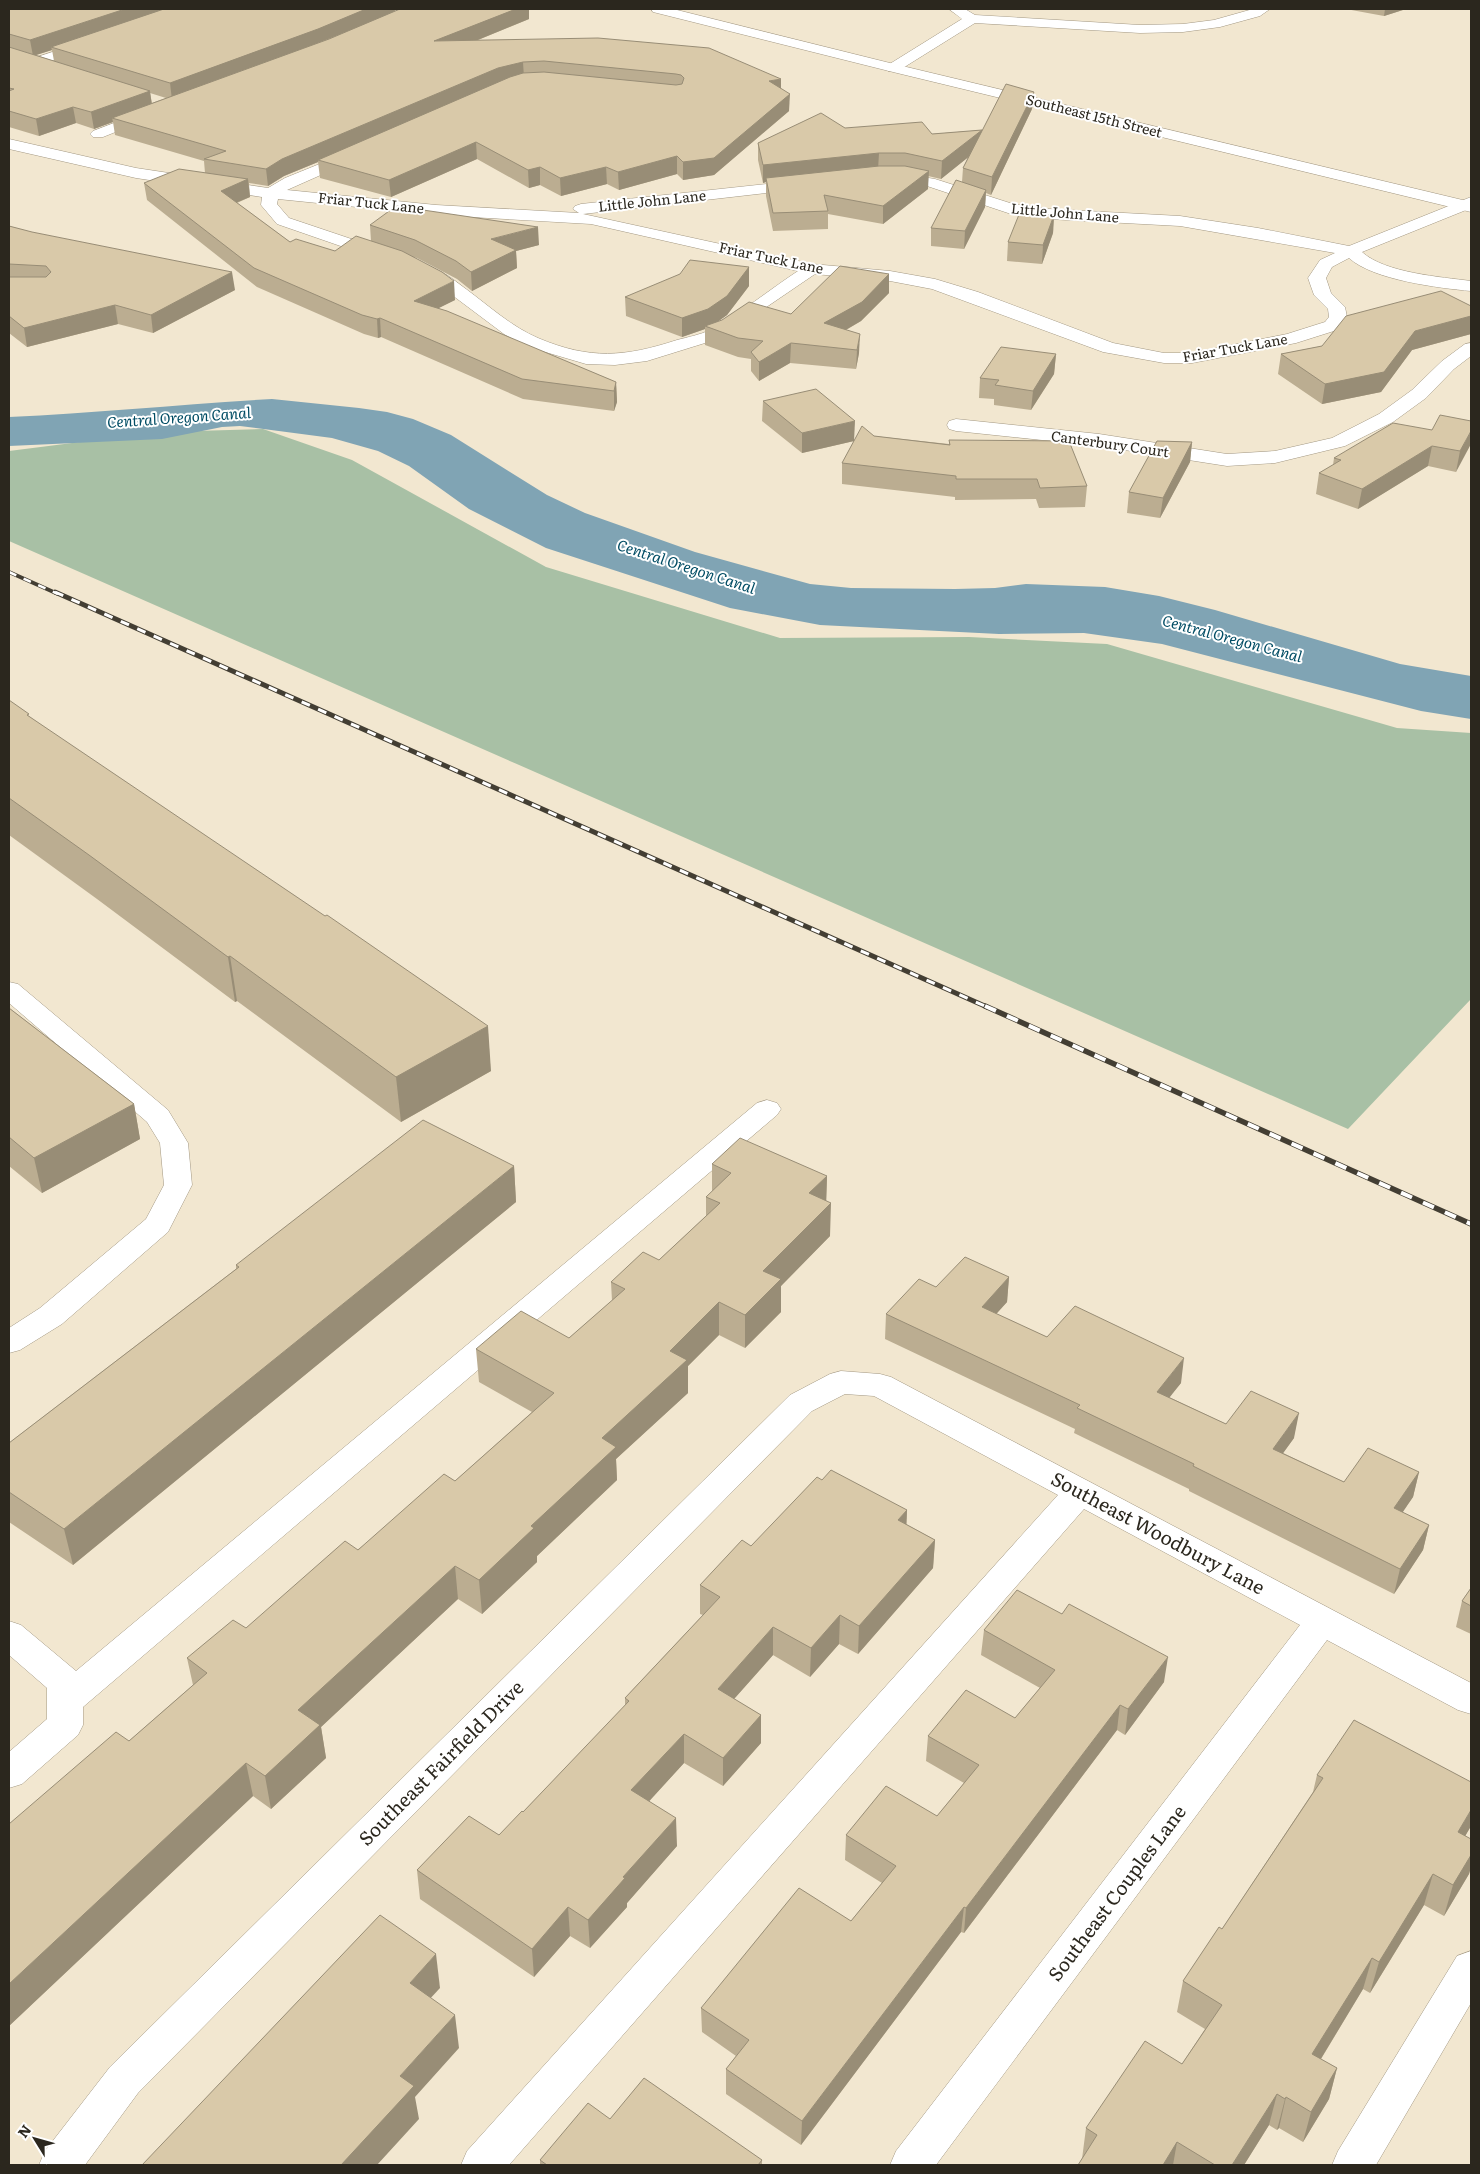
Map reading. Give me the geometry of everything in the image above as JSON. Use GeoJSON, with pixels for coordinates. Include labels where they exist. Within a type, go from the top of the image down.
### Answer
{"type":"FeatureCollection","features":[{"type":"Feature","properties":{"kind":"street","name":"Southeast 15th Street"},"geometry":{"type":"LineString","coordinates":[[658,9],[893,68],[1469,205]]}},
{"type":"Feature","properties":{"kind":"street"},"geometry":{"type":"LineString","coordinates":[[956,9],[972,19],[1140,29],[1183,28],[1215,24],[1263,9]]}},
{"type":"Feature","properties":{"kind":"street"},"geometry":{"type":"LineString","coordinates":[[893,68],[972,19]]}},
{"type":"Feature","properties":{"kind":"street"},"geometry":{"type":"LineString","coordinates":[[33,63],[98,40]]}},
{"type":"Feature","properties":{"kind":"street"},"geometry":{"type":"LineString","coordinates":[[17,58],[60,71]]}},
{"type":"Feature","properties":{"kind":"street"},"geometry":{"type":"LineString","coordinates":[[98,134],[162,109]]}},
{"type":"Feature","properties":{"kind":"street","name":"Friar Tuck Lane"},"geometry":{"type":"LineString","coordinates":[[9,144],[136,172],[271,193],[436,210],[590,219],[812,269],[890,276],[935,284],[972,296],[1109,348],[1164,358],[1192,358],[1290,339],[1331,326],[1338,317],[1336,308],[1323,295],[1317,278],[1326,264],[1351,251],[1469,205]]}},
{"type":"Feature","properties":{"kind":"street"},"geometry":{"type":"LineString","coordinates":[[363,151],[291,181],[271,193],[269,205],[284,222],[405,263],[450,285],[510,330],[531,342],[586,359],[615,360],[647,356],[715,334],[812,269]]}},
{"type":"Feature","properties":{"kind":"street","name":"Little John Lane"},"geometry":{"type":"LineString","coordinates":[[878,177],[904,178],[929,182],[1011,210],[1049,214],[1180,221],[1258,233],[1351,251]]}},
{"type":"Feature","properties":{"kind":"street","name":"Little John Lane"},"geometry":{"type":"LineString","coordinates":[[545,215],[585,208],[819,183]]}},
{"type":"Feature","properties":{"kind":"street"},"geometry":{"type":"LineString","coordinates":[[1351,251],[1364,263],[1385,270],[1428,281],[1471,286]]}},
{"type":"Feature","properties":{"kind":"street","name":"Canterbury Court"},"geometry":{"type":"LineString","coordinates":[[956,425],[1099,440],[1226,460],[1275,457],[1338,442],[1386,418],[1419,394],[1448,364],[1471,348]]}},
{"type":"Feature","properties":{"kind":"street"},"geometry":{"type":"LineString","coordinates":[[9,990],[158,1116],[174,1143],[178,1185],[158,1225],[50,1316],[9,1342]]}},
{"type":"Feature","properties":{"kind":"street"},"geometry":{"type":"LineString","coordinates":[[65,1701],[767,1109]]}},
{"type":"Feature","properties":{"kind":"street","name":"Southeast Woodbury Lane"},"geometry":{"type":"LineString","coordinates":[[841,1382],[880,1385],[1471,1700]]}},
{"type":"Feature","properties":{"kind":"street","name":"Southeast Fairfield Drive"},"geometry":{"type":"LineString","coordinates":[[60,2165],[131,2073],[801,1402],[841,1382]]}},
{"type":"Feature","properties":{"kind":"street"},"geometry":{"type":"LineString","coordinates":[[482,2165],[1080,1492]]}},
{"type":"Feature","properties":{"kind":"street","name":"Southeast Couples Lane"},"geometry":{"type":"LineString","coordinates":[[911,2165],[1322,1621]]}},
{"type":"Feature","properties":{"kind":"street"},"geometry":{"type":"LineString","coordinates":[[9,1634],[65,1682],[65,1725],[9,1773]]}},
{"type":"Feature","properties":{"kind":"street"},"geometry":{"type":"LineString","coordinates":[[1353,2165],[1471,1968]]}},
{"type":"Feature","properties":{"kind":"green space"},"geometry":{"type":"Polygon","coordinates":[[[263,429],[352,460],[546,567],[780,638],[969,637],[1107,644],[1397,728],[1471,733],[1471,999],[1348,1129],[9,541],[9,451],[159,432],[263,429]]]}},
{"type":"Feature","properties":{"kind":"water","name":"Central Oregon Canal"},"geometry":{"type":"Polygon","coordinates":[[[272,399],[359,408],[387,412],[413,419],[451,435],[547,495],[585,513],[695,552],[810,584],[851,588],[955,589],[995,588],[1026,584],[1105,587],[1159,596],[1215,610],[1400,664],[1471,676],[1471,719],[1421,711],[1162,644],[1084,633],[999,634],[820,625],[730,608],[546,548],[469,509],[409,466],[378,451],[332,438],[240,426],[222,427],[162,439],[9,446],[9,417],[272,399]]]}},
{"type":"Feature","properties":{"kind":"building"},"geometry":{"type":"Polygon","coordinates":[[[9,9],[125,9],[30,40],[9,34],[9,9]]]}},
{"type":"Feature","properties":{"kind":"building"},"geometry":{"type":"Polygon","coordinates":[[[164,9],[366,9],[318,29],[170,83],[51,47],[164,9]]]}},
{"type":"Feature","properties":{"kind":"building"},"geometry":{"type":"Polygon","coordinates":[[[400,9],[516,9],[434,41],[598,38],[709,48],[781,79],[769,81],[790,94],[714,158],[683,162],[677,156],[618,172],[606,167],[560,178],[540,167],[528,170],[476,142],[389,180],[318,160],[523,73],[544,72],[676,85],[682,84],[684,78],[676,74],[544,61],[523,62],[498,68],[282,159],[266,169],[204,159],[226,151],[112,118],[329,39],[400,9]]]}},
{"type":"Feature","properties":{"kind":"building"},"geometry":{"type":"Polygon","coordinates":[[[9,47],[150,91],[91,112],[73,107],[36,119],[9,111],[9,91],[14,89],[9,88],[9,47]]]}},
{"type":"Feature","properties":{"kind":"building"},"geometry":{"type":"Polygon","coordinates":[[[1006,84],[1034,92],[992,177],[963,168],[1006,84]]]}},
{"type":"Feature","properties":{"kind":"building"},"geometry":{"type":"Polygon","coordinates":[[[821,113],[845,128],[922,122],[932,134],[982,130],[942,161],[905,153],[879,153],[763,165],[758,143],[821,113]]]}},
{"type":"Feature","properties":{"kind":"building"},"geometry":{"type":"Polygon","coordinates":[[[879,166],[905,166],[929,171],[883,206],[824,195],[828,211],[773,213],[766,178],[879,166]]]}},
{"type":"Feature","properties":{"kind":"building"},"geometry":{"type":"Polygon","coordinates":[[[179,169],[248,179],[221,191],[290,242],[296,239],[335,251],[356,236],[402,251],[442,272],[454,281],[414,301],[447,311],[616,382],[614,391],[522,379],[380,318],[362,315],[254,268],[144,183],[179,169]]]}},
{"type":"Feature","properties":{"kind":"building"},"geometry":{"type":"Polygon","coordinates":[[[956,180],[986,190],[965,231],[931,228],[956,180]]]}},
{"type":"Feature","properties":{"kind":"building"},"geometry":{"type":"Polygon","coordinates":[[[396,206],[538,227],[491,239],[516,250],[471,272],[456,261],[415,240],[370,225],[396,206]]]}},
{"type":"Feature","properties":{"kind":"building"},"geometry":{"type":"Polygon","coordinates":[[[1020,212],[1054,215],[1043,245],[1008,242],[1020,212]]]}},
{"type":"Feature","properties":{"kind":"building"},"geometry":{"type":"Polygon","coordinates":[[[9,226],[232,272],[151,315],[115,305],[24,328],[9,316],[9,277],[46,277],[51,272],[46,266],[9,264],[9,226]]]}},
{"type":"Feature","properties":{"kind":"building"},"geometry":{"type":"Polygon","coordinates":[[[690,260],[749,267],[727,296],[708,309],[682,318],[625,297],[680,274],[690,260]]]}},
{"type":"Feature","properties":{"kind":"building"},"geometry":{"type":"Polygon","coordinates":[[[840,266],[889,274],[862,302],[824,323],[860,334],[857,350],[791,343],[759,362],[751,352],[763,341],[738,338],[705,326],[722,320],[749,302],[791,314],[840,266]]]}},
{"type":"Feature","properties":{"kind":"building"},"geometry":{"type":"Polygon","coordinates":[[[1441,291],[1471,306],[1471,316],[1415,331],[1384,372],[1325,384],[1281,354],[1322,346],[1346,316],[1441,291]]]}},
{"type":"Feature","properties":{"kind":"building"},"geometry":{"type":"Polygon","coordinates":[[[1001,347],[1056,354],[1033,391],[995,385],[999,380],[980,378],[1001,347]]]}},
{"type":"Feature","properties":{"kind":"building"},"geometry":{"type":"Polygon","coordinates":[[[816,389],[855,421],[802,433],[763,401],[816,389]]]}},
{"type":"Feature","properties":{"kind":"building"},"geometry":{"type":"Polygon","coordinates":[[[1440,415],[1471,421],[1471,431],[1460,451],[1432,446],[1362,489],[1319,473],[1341,460],[1334,458],[1393,423],[1432,430],[1440,415]]]}},
{"type":"Feature","properties":{"kind":"building"},"geometry":{"type":"Polygon","coordinates":[[[862,426],[874,436],[950,445],[949,440],[1069,441],[1087,486],[1040,488],[1037,479],[956,479],[956,476],[842,463],[862,426]]]}},
{"type":"Feature","properties":{"kind":"building"},"geometry":{"type":"Polygon","coordinates":[[[1157,441],[1192,442],[1163,498],[1129,492],[1157,441]]]}},
{"type":"Feature","properties":{"kind":"building"},"geometry":{"type":"Polygon","coordinates":[[[9,700],[29,714],[27,715],[325,916],[327,915],[488,1026],[396,1077],[9,798],[9,700]]]}},
{"type":"Feature","properties":{"kind":"building"},"geometry":{"type":"Polygon","coordinates":[[[9,1008],[134,1104],[34,1158],[9,1137],[9,1008]]]}},
{"type":"Feature","properties":{"kind":"building"},"geometry":{"type":"Polygon","coordinates":[[[423,1120],[514,1166],[64,1529],[9,1492],[9,1443],[239,1267],[236,1265],[423,1120]]]}},
{"type":"Feature","properties":{"kind":"building"},"geometry":{"type":"Polygon","coordinates":[[[740,1138],[827,1176],[809,1193],[831,1203],[763,1271],[781,1279],[745,1315],[719,1302],[670,1351],[687,1360],[602,1438],[616,1447],[531,1526],[534,1528],[479,1580],[455,1566],[298,1710],[320,1725],[265,1776],[246,1763],[9,1984],[9,1824],[116,1732],[129,1741],[207,1673],[187,1658],[233,1620],[246,1628],[345,1541],[358,1550],[444,1474],[455,1481],[554,1393],[476,1349],[521,1311],[569,1338],[625,1289],[611,1282],[643,1252],[659,1260],[720,1203],[706,1197],[731,1173],[712,1164],[740,1138]]]}},
{"type":"Feature","properties":{"kind":"building"},"geometry":{"type":"Polygon","coordinates":[[[965,1257],[1009,1277],[982,1307],[1047,1337],[1075,1306],[1184,1358],[1157,1392],[1226,1424],[1251,1391],[1299,1413],[1273,1449],[1344,1482],[1368,1448],[1419,1472],[1394,1508],[1429,1525],[1400,1569],[1193,1466],[1194,1464],[1077,1408],[1080,1405],[886,1314],[919,1279],[936,1287],[965,1257]]]}},
{"type":"Feature","properties":{"kind":"building"},"geometry":{"type":"Polygon","coordinates":[[[831,1470],[907,1510],[898,1520],[935,1540],[859,1626],[840,1615],[811,1648],[773,1627],[718,1689],[761,1715],[723,1758],[684,1734],[631,1790],[676,1818],[623,1877],[625,1878],[588,1920],[568,1907],[532,1949],[417,1870],[469,1816],[499,1835],[523,1812],[629,1701],[625,1698],[720,1597],[700,1585],[742,1540],[751,1546],[817,1477],[822,1480],[831,1470]]]}},
{"type":"Feature","properties":{"kind":"building"},"geometry":{"type":"Polygon","coordinates":[[[1471,1588],[1471,1606],[1462,1601],[1471,1588]]]}},
{"type":"Feature","properties":{"kind":"building"},"geometry":{"type":"Polygon","coordinates":[[[1017,1590],[1062,1614],[1069,1604],[1168,1657],[1128,1709],[1120,1705],[802,2121],[726,2069],[749,2040],[701,2008],[799,1888],[851,1921],[896,1866],[846,1835],[886,1786],[937,1816],[979,1765],[928,1736],[966,1690],[1015,1718],[1055,1670],[984,1630],[1017,1590]]]}},
{"type":"Feature","properties":{"kind":"building"},"geometry":{"type":"Polygon","coordinates":[[[1354,1720],[1471,1782],[1471,1810],[1458,1832],[1471,1839],[1471,1855],[1453,1885],[1433,1874],[1379,1962],[1372,1958],[1312,2054],[1337,2068],[1311,2112],[1286,2097],[1285,2099],[1277,2094],[1232,2165],[1215,2165],[1177,2142],[1163,2165],[1078,2165],[1097,2135],[1086,2128],[1145,2041],[1182,2064],[1222,2005],[1183,1981],[1219,1927],[1222,1929],[1323,1778],[1317,1775],[1354,1720]]]}},
{"type":"Feature","properties":{"kind":"building"},"geometry":{"type":"Polygon","coordinates":[[[380,1915],[436,1954],[410,1983],[455,2015],[400,2076],[414,2086],[341,2165],[142,2165],[380,1915]]]}},
{"type":"Feature","properties":{"kind":"building"},"geometry":{"type":"Polygon","coordinates":[[[644,2078],[762,2160],[758,2165],[547,2165],[540,2160],[588,2103],[610,2119],[644,2078]]]}},
{"type":"Feature","properties":{"kind":"railway"},"geometry":{"type":"LineString","coordinates":[[9,572],[58,594]]}},
{"type":"Feature","properties":{"kind":"railway"},"geometry":{"type":"LineString","coordinates":[[55,592],[987,1007]]}},
{"type":"Feature","properties":{"kind":"railway"},"geometry":{"type":"LineString","coordinates":[[985,1006],[1471,1224]]}}]}
